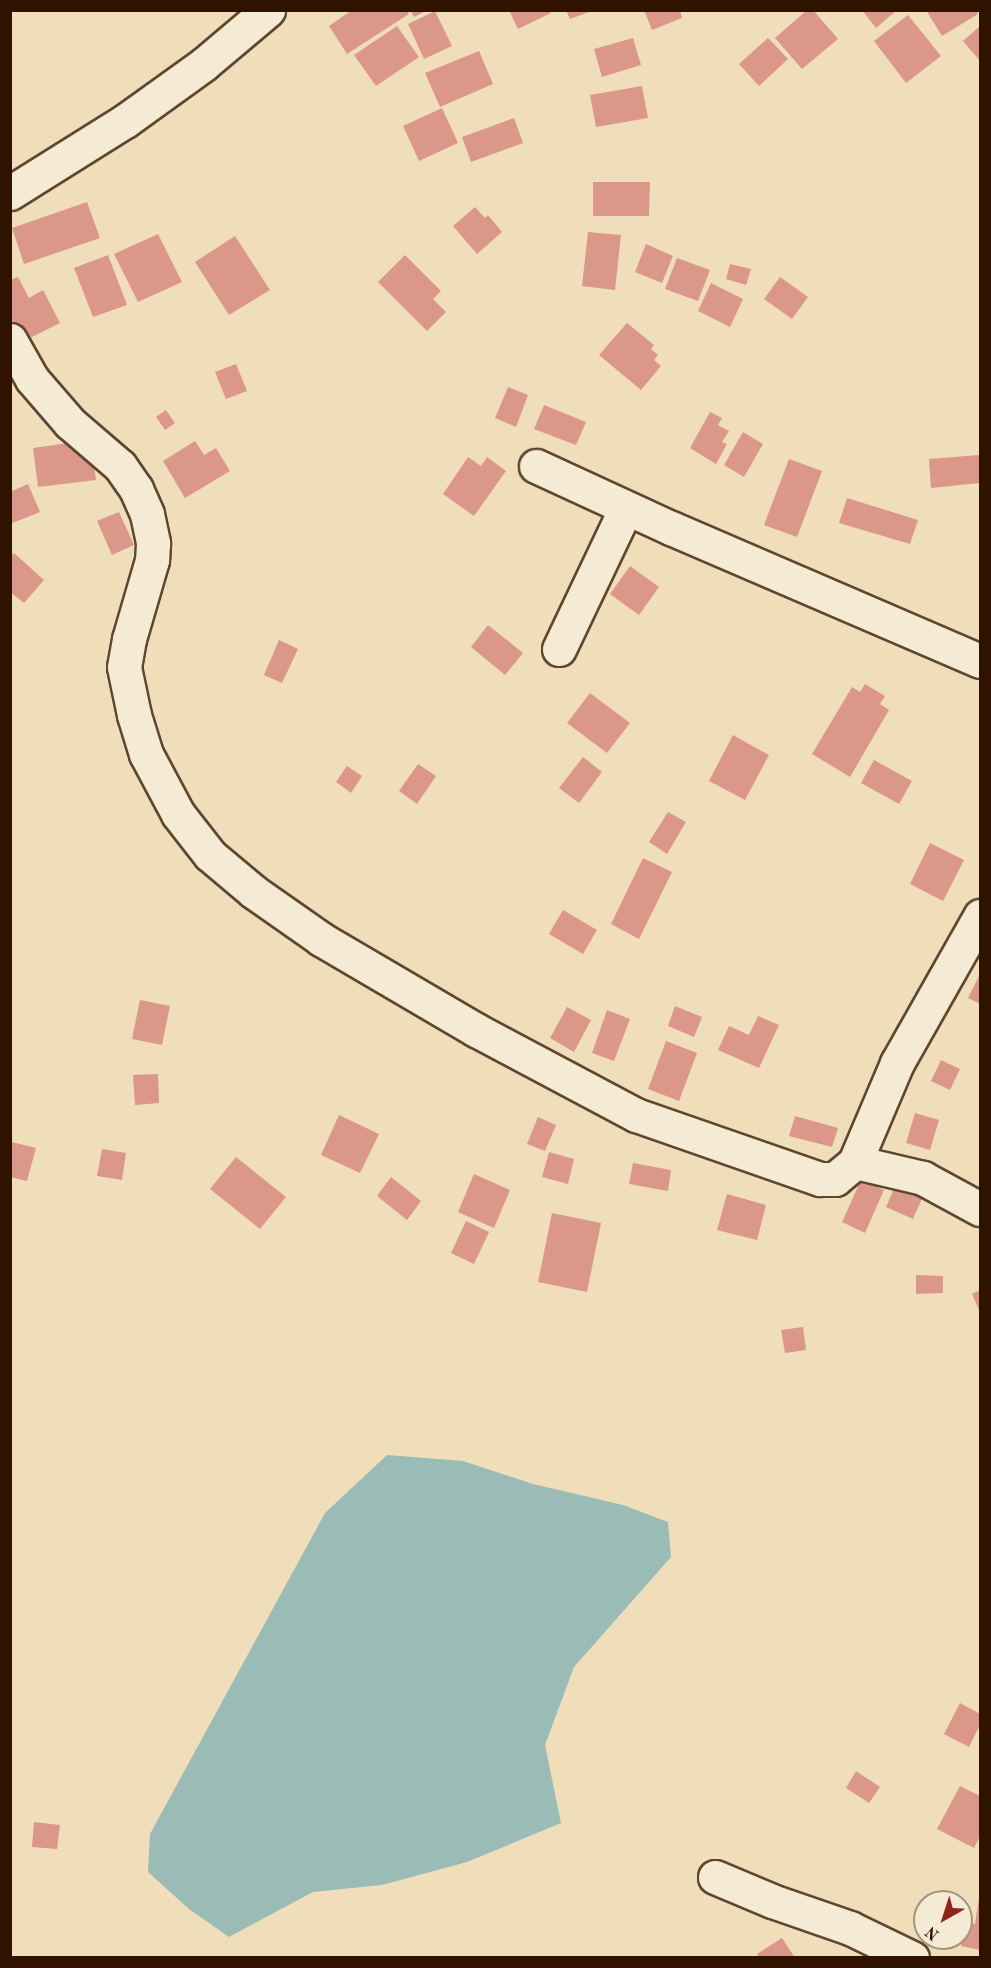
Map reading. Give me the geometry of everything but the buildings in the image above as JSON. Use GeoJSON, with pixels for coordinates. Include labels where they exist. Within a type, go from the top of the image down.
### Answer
{"type":"FeatureCollection","features":[{"type":"Feature","properties":{"kind":"street"},"geometry":{"type":"LineString","coordinates":[[10,193],[125,121],[204,64],[268,10]]}},
{"type":"Feature","properties":{"kind":"street"},"geometry":{"type":"LineString","coordinates":[[10,340],[32,379],[70,423],[120,466],[136,489],[147,514],[153,543],[152,560],[129,639],[124,667],[134,715],[146,754],[178,814],[210,855],[254,892],[321,939],[476,1030],[636,1115],[820,1179],[835,1179],[855,1162],[897,1063],[981,916]]}},
{"type":"Feature","properties":{"kind":"street"},"geometry":{"type":"LineString","coordinates":[[536,466],[626,508],[981,661]]}},
{"type":"Feature","properties":{"kind":"street"},"geometry":{"type":"LineString","coordinates":[[559,650],[626,508]]}},
{"type":"Feature","properties":{"kind":"street"},"geometry":{"type":"LineString","coordinates":[[855,1162],[923,1178],[981,1209]]}},
{"type":"Feature","properties":{"kind":"street"},"geometry":{"type":"LineString","coordinates":[[716,1877],[772,1901],[850,1928],[912,1958]]}},
{"type":"Feature","properties":{"kind":"water"},"geometry":{"type":"Polygon","coordinates":[[[387,1455],[463,1461],[533,1484],[623,1505],[668,1522],[671,1557],[574,1667],[545,1745],[561,1823],[467,1862],[382,1885],[313,1892],[229,1937],[189,1909],[148,1872],[150,1834],[325,1513],[387,1455]]]}}]}
